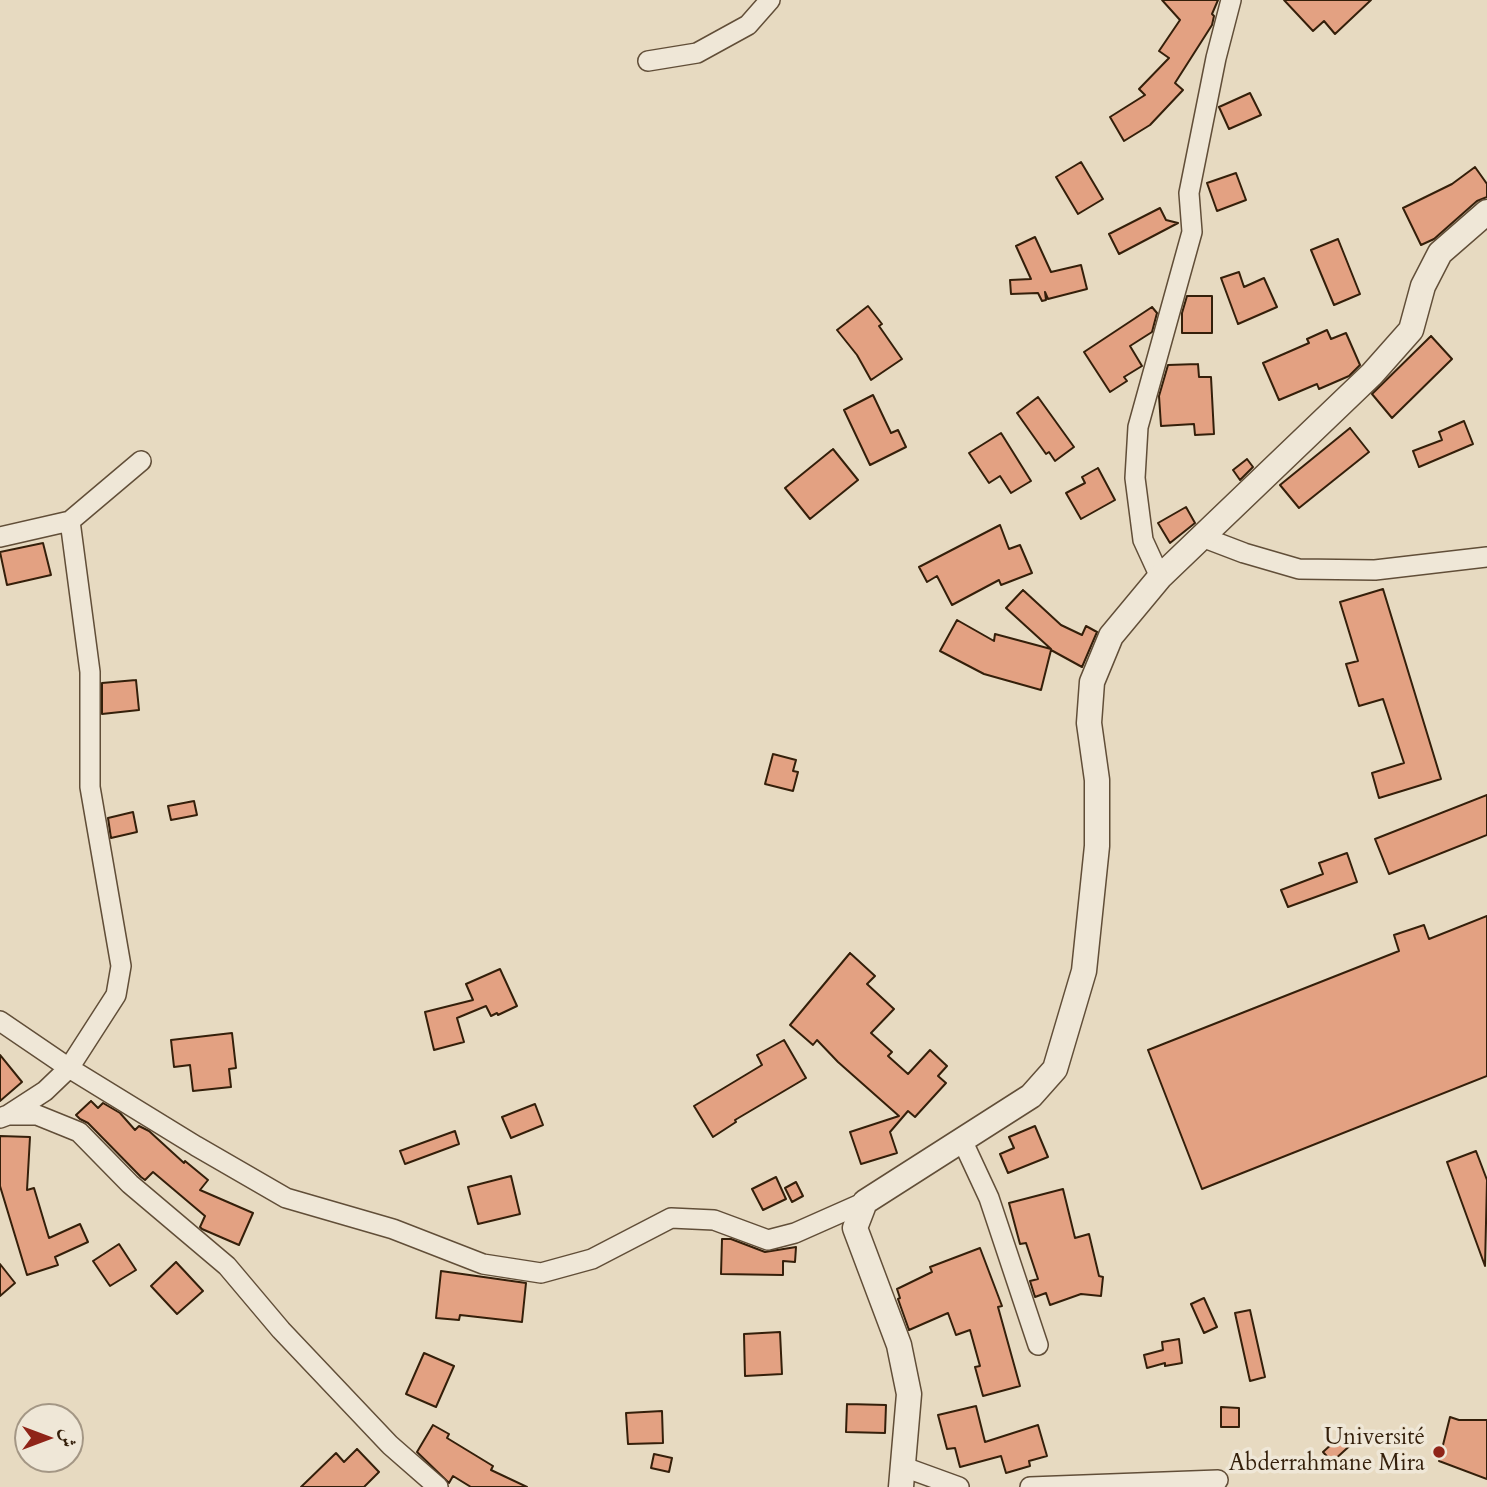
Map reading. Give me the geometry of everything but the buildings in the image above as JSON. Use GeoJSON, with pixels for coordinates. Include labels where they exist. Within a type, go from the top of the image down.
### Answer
{"type":"FeatureCollection","features":[{"type":"Feature","properties":{"kind":"street"},"geometry":{"type":"LineString","coordinates":[[648,61],[697,54],[748,25],[770,0]]}},
{"type":"Feature","properties":{"kind":"street"},"geometry":{"type":"LineString","coordinates":[[1160,577],[1143,540],[1135,478],[1138,427],[1192,232],[1189,193],[1216,58],[1231,0]]}},
{"type":"Feature","properties":{"kind":"street"},"geometry":{"type":"LineString","coordinates":[[0,1021],[69,1068],[195,1146],[286,1198],[393,1229],[483,1264],[541,1273],[592,1259],[671,1218],[714,1220],[768,1240],[794,1233],[865,1202],[1031,1096],[1055,1069],[1084,971],[1097,846],[1097,780],[1089,723],[1092,682],[1111,636],[1160,577],[1372,374],[1411,330],[1423,286],[1440,253],[1487,212]]}},
{"type":"Feature","properties":{"kind":"street"},"geometry":{"type":"LineString","coordinates":[[0,537],[69,521],[141,461]]}},
{"type":"Feature","properties":{"kind":"street"},"geometry":{"type":"LineString","coordinates":[[4,1117],[45,1091],[69,1068],[116,995],[121,966],[90,787],[90,672],[69,521]]}},
{"type":"Feature","properties":{"kind":"street"},"geometry":{"type":"LineString","coordinates":[[1202,537],[1299,569],[1375,570],[1487,558]]}},
{"type":"Feature","properties":{"kind":"street"},"geometry":{"type":"LineString","coordinates":[[4,1117],[37,1115],[79,1132],[130,1184],[227,1266],[281,1330],[390,1445],[438,1487]]}},
{"type":"Feature","properties":{"kind":"street"},"geometry":{"type":"LineString","coordinates":[[962,1140],[989,1198],[1038,1345]]}},
{"type":"Feature","properties":{"kind":"street"},"geometry":{"type":"LineString","coordinates":[[865,1202],[855,1228],[899,1345],[909,1394],[903,1477],[959,1487]]}},
{"type":"Feature","properties":{"kind":"street"},"geometry":{"type":"LineString","coordinates":[[1030,1487],[1218,1480]]}},
{"type":"Feature","properties":{"kind":"place","name":"Université Abderrahmane Mira"},"geometry":{"type":"Point","coordinates":[1439,1452]}}]}
